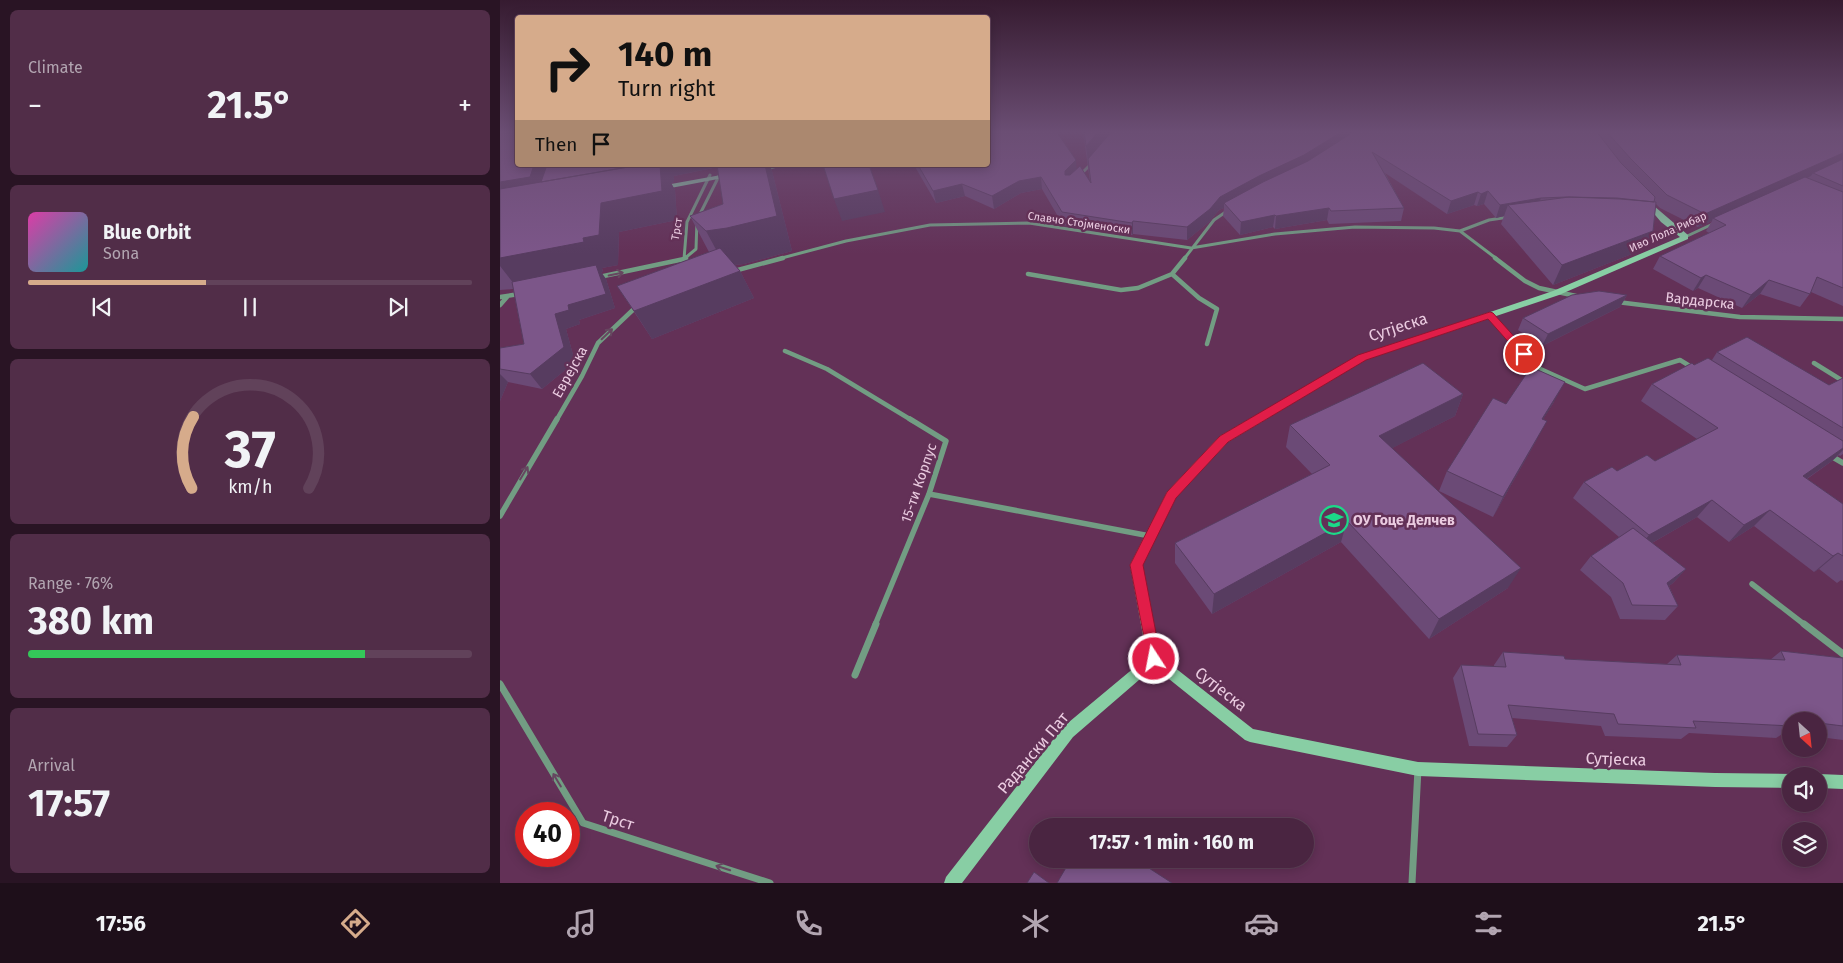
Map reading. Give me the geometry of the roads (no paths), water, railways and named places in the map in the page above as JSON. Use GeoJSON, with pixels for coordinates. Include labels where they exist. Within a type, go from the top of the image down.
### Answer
{"type":"FeatureCollection","features":[{"type":"Feature","properties":{"kind":"street"},"geometry":{"type":"LineString","coordinates":[[651,188],[736,172]]}},
{"type":"Feature","properties":{"kind":"street"},"geometry":{"type":"LineString","coordinates":[[1075,180],[1083,172]]}},
{"type":"Feature","properties":{"kind":"street","name":"Трст"},"geometry":{"type":"LineString","coordinates":[[684,259],[696,249],[697,220],[719,175]]}},
{"type":"Feature","properties":{"kind":"street","name":"Трст"},"geometry":{"type":"LineString","coordinates":[[684,259],[687,222],[708,177]]}},
{"type":"Feature","properties":{"kind":"street"},"geometry":{"type":"LineString","coordinates":[[1638,193],[1664,220],[1685,237]]}},
{"type":"Feature","properties":{"kind":"street"},"geometry":{"type":"LineString","coordinates":[[1028,274],[1121,290],[1138,288],[1172,274],[1214,220],[1234,207]]}},
{"type":"Feature","properties":{"kind":"street"},"geometry":{"type":"LineString","coordinates":[[1460,231],[1489,220],[1516,216]]}},
{"type":"Feature","properties":{"kind":"street"},"geometry":{"type":"LineString","coordinates":[[1655,218],[1664,220]]}},
{"type":"Feature","properties":{"kind":"street","name":"Иво Лола Рибар"},"geometry":{"type":"LineString","coordinates":[[1556,293],[1721,220]]}},
{"type":"Feature","properties":{"kind":"street","name":"Славчо Стојменоски"},"geometry":{"type":"LineString","coordinates":[[726,271],[734,271],[846,241],[930,225],[1029,223],[1191,248],[1275,234],[1355,227],[1434,228],[1460,231]]}},
{"type":"Feature","properties":{"kind":"street"},"geometry":{"type":"LineString","coordinates":[[1460,231],[1525,281],[1556,293],[1584,297]]}},
{"type":"Feature","properties":{"kind":"street"},"geometry":{"type":"LineString","coordinates":[[678,265],[684,259]]}},
{"type":"Feature","properties":{"kind":"street"},"geometry":{"type":"LineString","coordinates":[[591,279],[684,259],[696,267]]}},
{"type":"Feature","properties":{"kind":"street"},"geometry":{"type":"LineString","coordinates":[[1172,274],[1199,298],[1217,308],[1207,344]]}},
{"type":"Feature","properties":{"kind":"street"},"geometry":{"type":"LineString","coordinates":[[500,297],[525,293]]}},
{"type":"Feature","properties":{"kind":"street","name":"Сутјеска"},"geometry":{"type":"LineString","coordinates":[[1556,293],[1362,358],[1224,439],[1171,495],[1136,565],[1154,659],[1250,735],[1418,769],[1782,781]]}},
{"type":"Feature","properties":{"kind":"street"},"geometry":{"type":"LineString","coordinates":[[500,305],[506,297]]}},
{"type":"Feature","properties":{"kind":"street","name":"Вардарска"},"geometry":{"type":"LineString","coordinates":[[1612,301],[1740,317],[1843,319]]}},
{"type":"Feature","properties":{"kind":"street","name":"Еврејска"},"geometry":{"type":"LineString","coordinates":[[500,516],[582,376],[598,343],[640,303]]}},
{"type":"Feature","properties":{"kind":"street"},"geometry":{"type":"LineString","coordinates":[[1490,315],[1536,367],[1585,388],[1680,360],[1696,370]]}},
{"type":"Feature","properties":{"kind":"street","name":"15-ти Корпус"},"geometry":{"type":"LineString","coordinates":[[785,351],[827,369],[946,441],[930,494],[855,675]]}},
{"type":"Feature","properties":{"kind":"street"},"geometry":{"type":"LineString","coordinates":[[1814,363],[1843,381]]}},
{"type":"Feature","properties":{"kind":"street"},"geometry":{"type":"LineString","coordinates":[[1827,453],[1843,463]]}},
{"type":"Feature","properties":{"kind":"street"},"geometry":{"type":"LineString","coordinates":[[930,494],[1151,536]]}},
{"type":"Feature","properties":{"kind":"street"},"geometry":{"type":"LineString","coordinates":[[1752,584],[1843,654]]}},
{"type":"Feature","properties":{"kind":"street","name":"Радански Пат"},"geometry":{"type":"LineString","coordinates":[[952,883],[1068,732],[1154,659]]}},
{"type":"Feature","properties":{"kind":"street","name":"Трст"},"geometry":{"type":"LineString","coordinates":[[500,684],[583,823],[770,883]]}},
{"type":"Feature","properties":{"kind":"street"},"geometry":{"type":"LineString","coordinates":[[1412,883],[1418,769]]}},
{"type":"Feature","properties":{"kind":"street"},"geometry":{"type":"LineString","coordinates":[[1827,781],[1843,782]]}},
{"type":"Feature","properties":{"kind":"place","name":"ОУ Гоце Делчев"},"geometry":{"type":"Point","coordinates":[1334,520]}}]}
